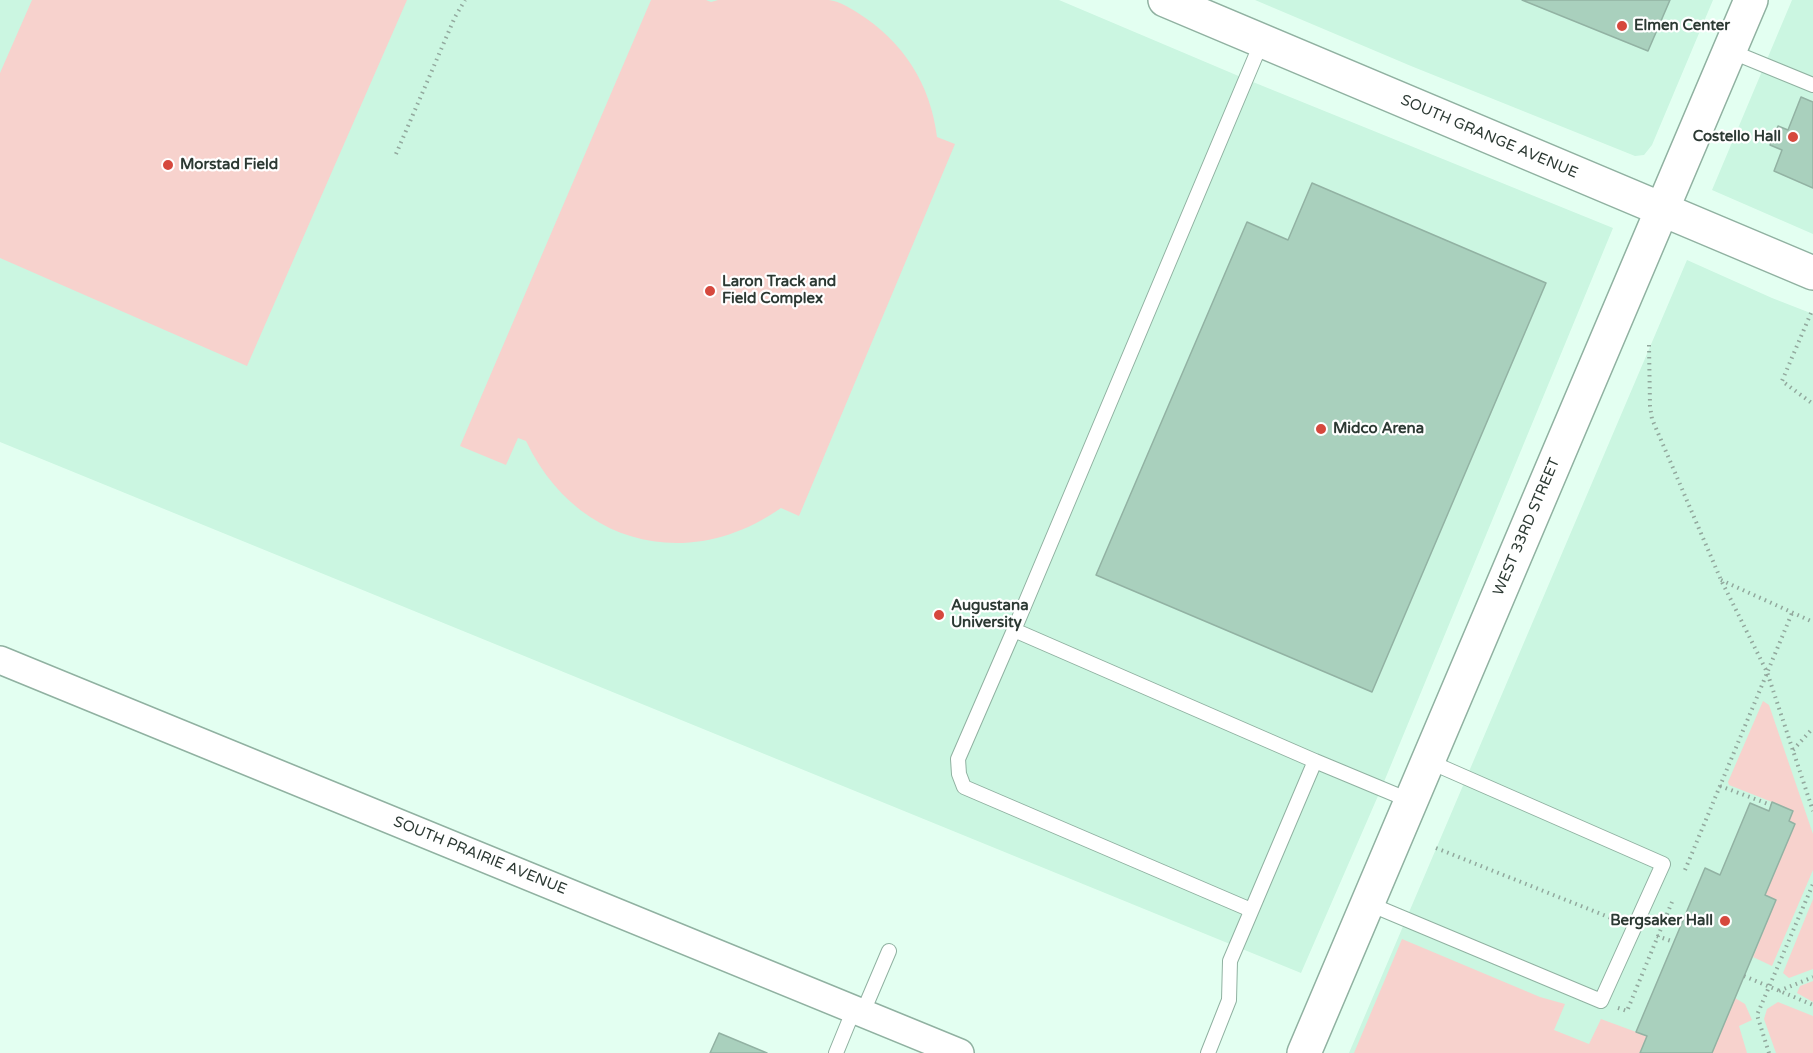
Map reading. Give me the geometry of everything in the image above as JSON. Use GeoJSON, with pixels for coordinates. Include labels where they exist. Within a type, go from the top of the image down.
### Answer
{"type":"FeatureCollection","features":[{"type":"Feature","properties":{"kind":"street","name":"SOUTH GRANGE AVENUE"},"geometry":{"type":"LineString","coordinates":[[1165,0],[1813,273]]}},
{"type":"Feature","properties":{"kind":"street","name":"WEST 33RD STREET"},"geometry":{"type":"LineString","coordinates":[[1304,1053],[1751,0]]}},
{"type":"Feature","properties":{"kind":"street","name":"SOUTH PRAIRIE AVENUE"},"geometry":{"type":"LineString","coordinates":[[0,660],[960,1053]]}},
{"type":"Feature","properties":{"kind":"lane"},"geometry":{"type":"LineString","coordinates":[[1251,910],[964,787],[959,774],[958,759],[1263,40]]}},
{"type":"Feature","properties":{"kind":"lane"},"geometry":{"type":"LineString","coordinates":[[1730,51],[1813,85]]}},
{"type":"Feature","properties":{"kind":"lane"},"geometry":{"type":"LineString","coordinates":[[1014,630],[1411,801]]}},
{"type":"Feature","properties":{"kind":"lane"},"geometry":{"type":"LineString","coordinates":[[1208,1053],[1229,1000],[1230,961],[1315,761]]}},
{"type":"Feature","properties":{"kind":"lane"},"geometry":{"type":"LineString","coordinates":[[1367,903],[1601,1001],[1663,864],[1428,761]]}},
{"type":"Feature","properties":{"kind":"lane"},"geometry":{"type":"LineString","coordinates":[[836,1053],[889,951]]}},
{"type":"Feature","properties":{"kind":"path"},"geometry":{"type":"LineString","coordinates":[[396,154],[465,0]]}},
{"type":"Feature","properties":{"kind":"path"},"geometry":{"type":"LineString","coordinates":[[1811,313],[1782,381],[1813,404]]}},
{"type":"Feature","properties":{"kind":"path"},"geometry":{"type":"LineString","coordinates":[[1649,345],[1652,419],[1721,580],[1767,672],[1813,811]]}},
{"type":"Feature","properties":{"kind":"path"},"geometry":{"type":"LineString","coordinates":[[1721,580],[1813,622]]}},
{"type":"Feature","properties":{"kind":"path"},"geometry":{"type":"LineString","coordinates":[[1684,872],[1792,613]]}},
{"type":"Feature","properties":{"kind":"path"},"geometry":{"type":"LineString","coordinates":[[1793,751],[1813,728]]}},
{"type":"Feature","properties":{"kind":"path"},"geometry":{"type":"LineString","coordinates":[[1720,786],[1771,805]]}},
{"type":"Feature","properties":{"kind":"path"},"geometry":{"type":"LineString","coordinates":[[1436,848],[1674,942]]}},
{"type":"Feature","properties":{"kind":"path"},"geometry":{"type":"LineString","coordinates":[[1770,1053],[1757,1015],[1813,884]]}},
{"type":"Feature","properties":{"kind":"path"},"geometry":{"type":"LineString","coordinates":[[1601,1001],[1627,1011],[1675,894]]}},
{"type":"Feature","properties":{"kind":"path"},"geometry":{"type":"LineString","coordinates":[[1744,976],[1813,1005]]}},
{"type":"Feature","properties":{"kind":"path"},"geometry":{"type":"LineString","coordinates":[[1779,991],[1813,977]]}},
{"type":"Feature","properties":{"kind":"shaded area","name":"Augustana University"},"geometry":{"type":"Polygon","coordinates":[[[0,0],[1059,0],[1248,80],[1613,228],[1381,789],[1301,973],[0,442],[0,0]]]}},
{"type":"Feature","properties":{"kind":"shaded area","name":"Morstad Field"},"geometry":{"type":"Polygon","coordinates":[[[32,0],[407,0],[247,366],[0,258],[0,73],[32,0]]]}},
{"type":"Feature","properties":{"kind":"shaded area","name":"Laron Track and Field Complex"},"geometry":{"type":"Polygon","coordinates":[[[651,0],[706,0],[711,2],[718,0],[829,0],[844,5],[874,24],[901,51],[921,82],[934,118],[937,137],[955,144],[799,516],[781,508],[745,528],[708,540],[672,543],[637,538],[603,525],[573,504],[547,476],[526,441],[518,438],[506,465],[460,446],[651,0]]]}},
{"type":"Feature","properties":{"kind":"shaded area"},"geometry":{"type":"Polygon","coordinates":[[[1255,0],[1713,0],[1652,145],[1644,155],[1635,156],[1411,66],[1255,0]]]}},
{"type":"Feature","properties":{"kind":"shaded area"},"geometry":{"type":"Polygon","coordinates":[[[1792,0],[1813,0],[1813,234],[1712,190],[1792,0]]]}},
{"type":"Feature","properties":{"kind":"shaded area"},"geometry":{"type":"Polygon","coordinates":[[[1687,260],[1813,314],[1813,1053],[1349,1053],[1687,260]]]}},
{"type":"Feature","properties":{"kind":"shaded area"},"geometry":{"type":"Polygon","coordinates":[[[1763,701],[1769,705],[1813,834],[1813,870],[1772,966],[1753,957],[1776,900],[1765,895],[1795,824],[1789,821],[1772,802],[1729,785],[1728,782],[1763,701]]]}},
{"type":"Feature","properties":{"kind":"shaded area"},"geometry":{"type":"Polygon","coordinates":[[[1813,899],[1813,969],[1789,978],[1783,973],[1813,899]]]}},
{"type":"Feature","properties":{"kind":"shaded area"},"geometry":{"type":"Polygon","coordinates":[[[1402,939],[1540,997],[1565,1004],[1554,1030],[1589,1044],[1601,1019],[1647,1036],[1640,1053],[1354,1053],[1402,939]]]}},
{"type":"Feature","properties":{"kind":"shaded area"},"geometry":{"type":"Polygon","coordinates":[[[1813,981],[1813,1002],[1797,993],[1800,986],[1813,981]]]}},
{"type":"Feature","properties":{"kind":"shaded area"},"geometry":{"type":"Polygon","coordinates":[[[1735,998],[1745,1004],[1752,1020],[1739,1026],[1747,1053],[1712,1053],[1735,998]]]}},
{"type":"Feature","properties":{"kind":"shaded area"},"geometry":{"type":"Polygon","coordinates":[[[1778,1002],[1813,1016],[1813,1053],[1776,1053],[1764,1019],[1767,1009],[1778,1002]]]}},
{"type":"Feature","properties":{"kind":"building","name":"Elmen Center"},"geometry":{"type":"Polygon","coordinates":[[[1522,0],[1670,0],[1648,51],[1522,0]]]}},
{"type":"Feature","properties":{"kind":"building","name":"Costello Hall"},"geometry":{"type":"Polygon","coordinates":[[[1801,97],[1813,102],[1813,188],[1774,171],[1782,150],[1770,145],[1778,126],[1788,130],[1801,97]]]}},
{"type":"Feature","properties":{"kind":"building","name":"Midco Arena"},"geometry":{"type":"Polygon","coordinates":[[[1312,183],[1546,283],[1372,692],[1096,575],[1247,222],[1288,240],[1312,183]]]}},
{"type":"Feature","properties":{"kind":"building","name":"Bergsaker Hall"},"geometry":{"type":"Polygon","coordinates":[[[1772,802],[1793,811],[1789,821],[1795,824],[1765,895],[1776,900],[1712,1053],[1640,1053],[1647,1036],[1636,1032],[1705,868],[1720,875],[1750,803],[1769,811],[1772,802]]]}},
{"type":"Feature","properties":{"kind":"building"},"geometry":{"type":"Polygon","coordinates":[[[719,1033],[767,1053],[710,1053],[719,1033]]]}},
{"type":"Feature","properties":{"kind":"place","name":"Elmen Center"},"geometry":{"type":"Point","coordinates":[1622,26]}},
{"type":"Feature","properties":{"kind":"place","name":"Costello Hall"},"geometry":{"type":"Point","coordinates":[1793,137]}},
{"type":"Feature","properties":{"kind":"place","name":"Morstad Field"},"geometry":{"type":"Point","coordinates":[168,165]}},
{"type":"Feature","properties":{"kind":"place","name":"Laron Track and Field Complex"},"geometry":{"type":"Point","coordinates":[710,291]}},
{"type":"Feature","properties":{"kind":"place","name":"Midco Arena"},"geometry":{"type":"Point","coordinates":[1321,429]}},
{"type":"Feature","properties":{"kind":"place","name":"Augustana University"},"geometry":{"type":"Point","coordinates":[939,615]}},
{"type":"Feature","properties":{"kind":"place","name":"Bergsaker Hall"},"geometry":{"type":"Point","coordinates":[1725,921]}}]}
